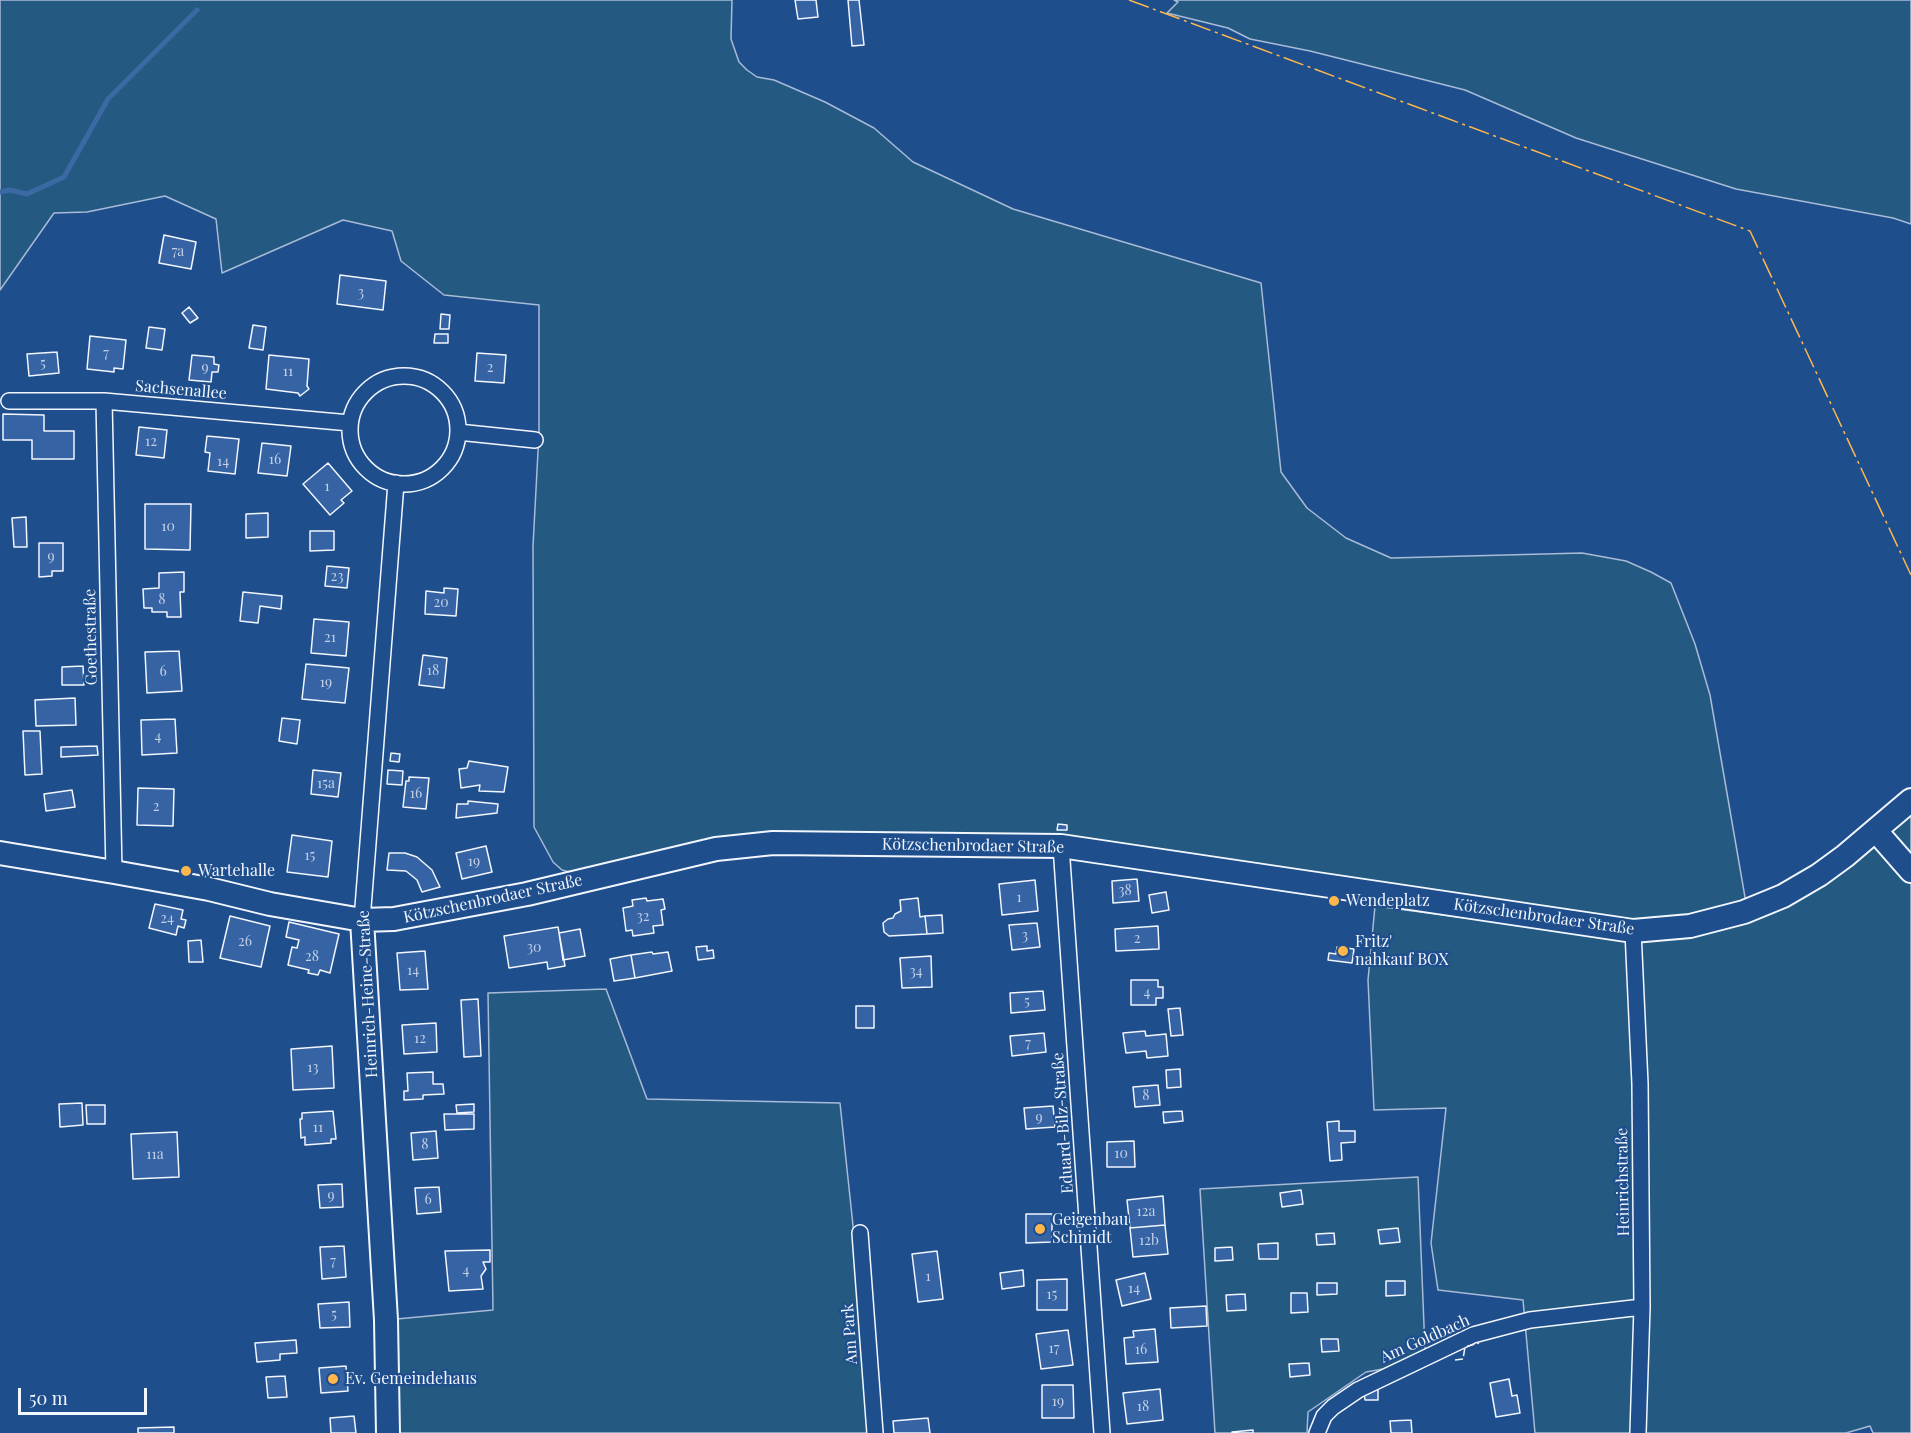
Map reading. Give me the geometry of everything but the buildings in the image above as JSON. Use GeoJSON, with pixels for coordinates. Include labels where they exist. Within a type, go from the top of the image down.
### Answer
{"type":"FeatureCollection","features":[{"type":"Feature","properties":{"kind":"street"},"geometry":{"type":"LineString","coordinates":[[399,376],[417,377],[434,385],[447,398],[456,414],[458,432],[454,450],[444,465],[431,476],[414,483],[396,483],[376,476],[361,462],[352,444],[350,423],[355,405],[366,391],[381,380],[399,376]]}},
{"type":"Feature","properties":{"kind":"street","name":"Sachsenallee"},"geometry":{"type":"LineString","coordinates":[[9,401],[104,401],[350,423]]}},
{"type":"Feature","properties":{"kind":"street","name":"Goethestraße"},"geometry":{"type":"LineString","coordinates":[[104,401],[114,872]]}},
{"type":"Feature","properties":{"kind":"street"},"geometry":{"type":"LineString","coordinates":[[458,432],[535,440]]}},
{"type":"Feature","properties":{"kind":"street","name":"Heinrich-Heine-Straße"},"geometry":{"type":"LineString","coordinates":[[388,1433],[386,1320],[362,921],[396,483]]}},
{"type":"Feature","properties":{"kind":"street","name":"Kötzschenbrodaer Straße"},"geometry":{"type":"LineString","coordinates":[[0,854],[114,872],[362,921],[394,919],[527,894],[727,847],[773,843],[1062,846],[1633,931],[1690,926],[1744,912],[1784,896],[1819,875],[1876,831],[1911,800]]}},
{"type":"Feature","properties":{"kind":"street"},"geometry":{"type":"LineString","coordinates":[[1876,831],[1911,871]]}},
{"type":"Feature","properties":{"kind":"street","name":"Eduard-Bilz-Straße"},"geometry":{"type":"LineString","coordinates":[[1062,846],[1102,1433]]}},
{"type":"Feature","properties":{"kind":"street","name":"Heinrichstraße"},"geometry":{"type":"LineString","coordinates":[[1633,931],[1640,1084],[1642,1307],[1638,1433]]}},
{"type":"Feature","properties":{"kind":"street","name":"Am Park"},"geometry":{"type":"LineString","coordinates":[[860,1233],[875,1433]]}},
{"type":"Feature","properties":{"kind":"street","name":"Am Goldbach"},"geometry":{"type":"LineString","coordinates":[[1317,1433],[1324,1416],[1350,1394],[1473,1335],[1530,1320],[1642,1307]]}},
{"type":"Feature","properties":{"kind":"shaded area"},"geometry":{"type":"Polygon","coordinates":[[[0,0],[732,0],[731,39],[739,62],[747,70],[757,77],[774,80],[825,102],[874,128],[913,162],[1013,209],[1261,283],[1281,472],[1307,508],[1346,538],[1391,558],[1582,553],[1626,561],[1671,583],[1695,644],[1710,695],[1746,903],[1699,916],[1628,921],[1377,886],[854,839],[573,873],[562,870],[553,862],[534,827],[533,546],[539,433],[539,305],[444,295],[401,261],[392,231],[343,220],[222,273],[216,219],[165,196],[87,212],[54,213],[0,290],[0,0]]]}},
{"type":"Feature","properties":{"kind":"shaded area"},"geometry":{"type":"Polygon","coordinates":[[[1174,0],[1911,0],[1911,224],[1893,218],[1736,189],[1576,138],[1465,90],[1310,51],[1250,39],[1228,28],[1167,13],[1178,2],[1174,0]]]}},
{"type":"Feature","properties":{"kind":"shaded area"},"geometry":{"type":"Polygon","coordinates":[[[1911,812],[1911,1433],[1873,1433],[1870,1426],[1846,1433],[1535,1433],[1523,1300],[1438,1290],[1431,1243],[1446,1108],[1374,1110],[1368,980],[1375,906],[1595,935],[1707,931],[1911,812]]]}},
{"type":"Feature","properties":{"kind":"shaded area"},"geometry":{"type":"Polygon","coordinates":[[[606,989],[647,1099],[840,1103],[875,1433],[388,1433],[386,1320],[493,1310],[488,993],[606,989]]]}},
{"type":"Feature","properties":{"kind":"shaded area"},"geometry":{"type":"Polygon","coordinates":[[[1418,1177],[1425,1350],[1383,1369],[1366,1372],[1308,1412],[1307,1433],[1215,1433],[1200,1189],[1418,1177]]]}},
{"type":"Feature","properties":{"kind":"waterway"},"geometry":{"type":"LineString","coordinates":[[0,192],[10,190],[27,194],[64,177],[108,99],[197,10]]}},
{"type":"Feature","properties":{"kind":"fence"},"geometry":{"type":"LineString","coordinates":[[1455,1360],[1463,1359],[1465,1347],[1479,1343]]}},
{"type":"Feature","properties":{"kind":"power"},"geometry":{"type":"LineString","coordinates":[[1129,0],[1750,231],[1911,575]]}},
{"type":"Feature","properties":{"kind":"place","name":"Wartehalle"},"geometry":{"type":"Point","coordinates":[186,871]}},
{"type":"Feature","properties":{"kind":"place","name":"Wendeplatz"},"geometry":{"type":"Point","coordinates":[1334,901]}},
{"type":"Feature","properties":{"kind":"place","name":"Fritz' nahkauf BOX"},"geometry":{"type":"Point","coordinates":[1343,951]}},
{"type":"Feature","properties":{"kind":"place","name":"Geigenbau Schmidt"},"geometry":{"type":"Point","coordinates":[1040,1229]}},
{"type":"Feature","properties":{"kind":"place","name":"Ev. Gemeindehaus"},"geometry":{"type":"Point","coordinates":[333,1379]}}]}
